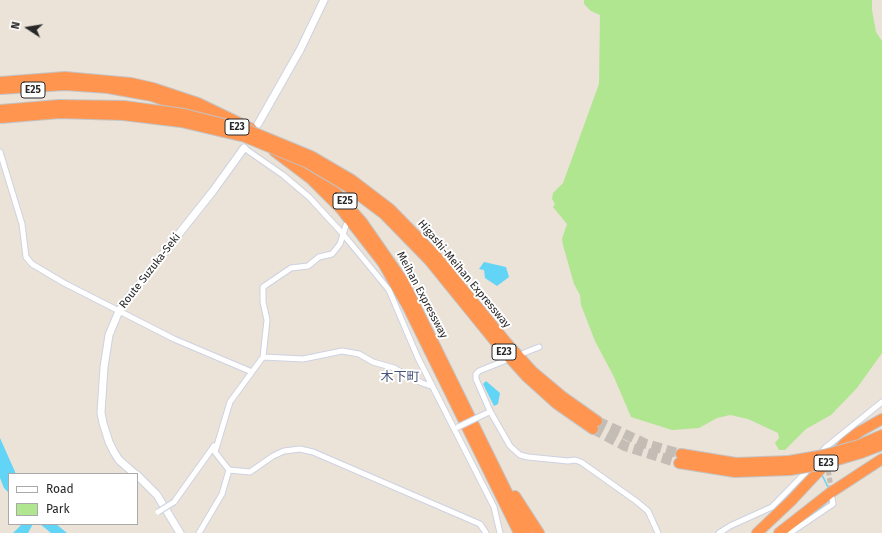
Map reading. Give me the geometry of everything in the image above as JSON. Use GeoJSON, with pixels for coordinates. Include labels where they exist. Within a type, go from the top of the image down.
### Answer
{"type":"FeatureCollection","features":[{"type":"Feature","properties":{"kind":"highway","name":"E25"},"geometry":{"type":"LineString","coordinates":[[0,75],[41,74],[65,81]]}},
{"type":"Feature","properties":{"kind":"highway","name":"E25"},"geometry":{"type":"LineString","coordinates":[[0,96],[65,81]]}},
{"type":"Feature","properties":{"kind":"highway","name":"Meihan Expressway"},"geometry":{"type":"LineString","coordinates":[[0,82],[65,81],[131,83],[153,88],[198,103],[257,132],[289,152],[315,172],[348,205],[375,239],[416,304],[527,533]]}},
{"type":"Feature","properties":{"kind":"highway","name":"Meihan Expressway"},"geometry":{"type":"LineString","coordinates":[[0,89],[65,81],[138,93],[174,103],[215,118],[274,151],[310,179],[327,194],[360,232],[396,285],[519,533]]}},
{"type":"Feature","properties":{"kind":"highway","name":"Higashi-Meihan Expressway"},"geometry":{"type":"LineString","coordinates":[[0,110],[59,105],[124,106],[190,116],[248,130],[311,156],[352,180],[390,209],[532,370],[595,425]]}},
{"type":"Feature","properties":{"kind":"highway","name":"Higashi-Meihan Expressway"},"geometry":{"type":"LineString","coordinates":[[0,118],[60,113],[123,115],[181,122],[245,137],[306,162],[348,187],[384,214],[432,257]]}},
{"type":"Feature","properties":{"kind":"highway"},"geometry":{"type":"LineString","coordinates":[[756,533],[791,501],[845,443],[859,432],[882,419]]}},
{"type":"Feature","properties":{"kind":"highway","name":"E23"},"geometry":{"type":"LineString","coordinates":[[860,449],[882,435]]}},
{"type":"Feature","properties":{"kind":"highway","name":"E23"},"geometry":{"type":"LineString","coordinates":[[680,459],[790,465],[824,455],[882,445]]}},
{"type":"Feature","properties":{"kind":"highway"},"geometry":{"type":"LineString","coordinates":[[486,448],[539,533]]}},
{"type":"Feature","properties":{"kind":"highway"},"geometry":{"type":"LineString","coordinates":[[772,533],[848,480],[882,459]]}},
{"type":"Feature","properties":{"kind":"highway"},"geometry":{"type":"LineString","coordinates":[[751,533],[791,501]]}},
{"type":"Feature","properties":{"kind":"highway"},"geometry":{"type":"LineString","coordinates":[[778,533],[817,502]]}},
{"type":"Feature","properties":{"kind":"main road"},"geometry":{"type":"LineString","coordinates":[[258,124],[300,50],[324,0]]}},
{"type":"Feature","properties":{"kind":"main road","name":"Route Suzuka-Seki"},"geometry":{"type":"LineString","coordinates":[[134,473],[119,460],[109,442],[101,413],[106,351],[109,335],[120,311],[234,164],[244,148]]}},
{"type":"Feature","properties":{"kind":"main road","name":"Route Suzuka-Seki"},"geometry":{"type":"LineString","coordinates":[[138,477],[157,495],[180,533]]}},
{"type":"Feature","properties":{"kind":"street"},"geometry":{"type":"LineString","coordinates":[[244,148],[283,175],[309,197],[343,234],[389,290],[432,386],[456,428],[494,507],[500,533]]}},
{"type":"Feature","properties":{"kind":"street"},"geometry":{"type":"LineString","coordinates":[[0,152],[22,224],[26,257],[38,268],[174,339],[252,372]]}},
{"type":"Feature","properties":{"kind":"street"},"geometry":{"type":"LineString","coordinates":[[346,225],[340,244],[332,254],[319,257],[308,266],[291,268],[263,287],[263,302],[267,320],[263,357],[230,402],[214,452],[229,470],[250,472],[273,456],[293,449],[305,450],[326,457],[480,524],[486,533]]}},
{"type":"Feature","properties":{"kind":"street"},"geometry":{"type":"LineString","coordinates":[[524,353],[539,347]]}},
{"type":"Feature","properties":{"kind":"street"},"geometry":{"type":"LineString","coordinates":[[263,357],[303,359],[342,351],[359,354],[373,362],[394,368],[422,383],[432,386]]}},
{"type":"Feature","properties":{"kind":"street"},"geometry":{"type":"LineString","coordinates":[[504,361],[476,374],[477,383],[488,412],[510,446],[516,452],[528,458],[568,461],[575,460],[581,462],[636,500],[648,511],[658,533]]}},
{"type":"Feature","properties":{"kind":"street"},"geometry":{"type":"LineString","coordinates":[[719,533],[730,526],[772,507],[806,473],[825,450],[882,402]]}},
{"type":"Feature","properties":{"kind":"street"},"geometry":{"type":"LineString","coordinates":[[456,428],[488,412]]}},
{"type":"Feature","properties":{"kind":"street"},"geometry":{"type":"LineString","coordinates":[[158,512],[174,502],[216,445]]}},
{"type":"Feature","properties":{"kind":"street"},"geometry":{"type":"LineString","coordinates":[[199,533],[222,494],[229,470]]}},
{"type":"Feature","properties":{"kind":"street"},"geometry":{"type":"LineString","coordinates":[[790,533],[833,504],[832,498]]}},
{"type":"Feature","properties":{"kind":"green space"},"geometry":{"type":"Polygon","coordinates":[[[584,0],[872,0],[872,10],[876,32],[882,41],[882,353],[857,388],[831,415],[806,429],[785,450],[779,450],[775,443],[779,438],[778,433],[748,419],[730,415],[717,418],[699,428],[672,430],[631,417],[614,377],[595,341],[581,305],[580,295],[574,284],[563,245],[562,239],[567,224],[553,207],[555,204],[552,199],[553,193],[563,183],[599,84],[600,15],[591,11],[584,4],[584,0]]]}},
{"type":"Feature","properties":{"kind":"water"},"geometry":{"type":"Polygon","coordinates":[[[484,262],[506,267],[509,277],[497,286],[485,278],[484,270],[479,269],[484,262]]]}},
{"type":"Feature","properties":{"kind":"water"},"geometry":{"type":"Polygon","coordinates":[[[486,381],[500,393],[498,404],[494,406],[483,384],[486,381]]]}},
{"type":"Feature","properties":{"kind":"water"},"geometry":{"type":"Polygon","coordinates":[[[0,438],[16,473],[8,473],[8,492],[4,488],[0,478],[0,438]]]}},
{"type":"Feature","properties":{"kind":"water"},"geometry":{"type":"Polygon","coordinates":[[[21,525],[32,525],[28,533],[13,533],[21,525]]]}},
{"type":"Feature","properties":{"kind":"water"},"geometry":{"type":"Polygon","coordinates":[[[41,525],[57,525],[67,533],[51,533],[41,525]]]}},
{"type":"Feature","properties":{"kind":"waterway"},"geometry":{"type":"LineString","coordinates":[[829,449],[841,438]]}},
{"type":"Feature","properties":{"kind":"waterway"},"geometry":{"type":"LineString","coordinates":[[822,475],[828,487]]}},
{"type":"Feature","properties":{"kind":"waterway"},"geometry":{"type":"LineString","coordinates":[[814,514],[830,499]]}},
{"type":"Feature","properties":{"kind":"tunnel"},"geometry":{"type":"LineString","coordinates":[[351,211],[358,194]]}},
{"type":"Feature","properties":{"kind":"tunnel"},"geometry":{"type":"LineString","coordinates":[[597,421],[646,444],[681,454]]}},
{"type":"Feature","properties":{"kind":"tunnel"},"geometry":{"type":"LineString","coordinates":[[593,429],[625,446],[679,463]]}},
{"type":"Feature","properties":{"kind":"tunnel"},"geometry":{"type":"LineString","coordinates":[[827,463],[832,493]]}},
{"type":"Feature","properties":{"kind":"district","name":"木下町"},"geometry":{"type":"Point","coordinates":[400,377]}}]}
